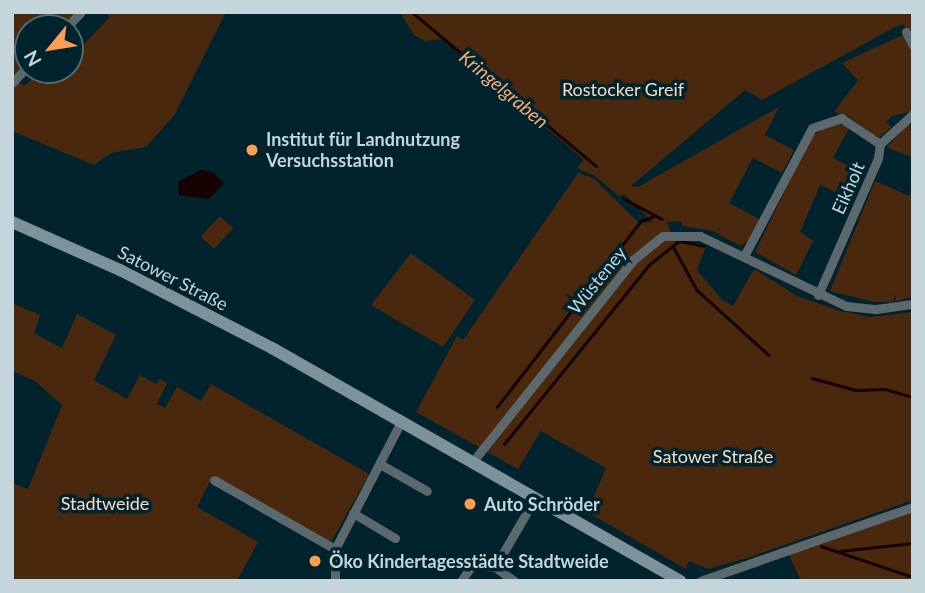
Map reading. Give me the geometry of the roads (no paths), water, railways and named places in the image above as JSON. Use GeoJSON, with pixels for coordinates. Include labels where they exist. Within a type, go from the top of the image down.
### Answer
{"type":"FeatureCollection","features":[{"type":"Feature","properties":{"kind":"main road","name":"Satower Straße"},"geometry":{"type":"LineString","coordinates":[[12,222],[166,293],[474,460],[680,581]]}},
{"type":"Feature","properties":{"kind":"street"},"geometry":{"type":"LineString","coordinates":[[906,32],[913,45]]}},
{"type":"Feature","properties":{"kind":"street"},"geometry":{"type":"LineString","coordinates":[[880,144],[913,114]]}},
{"type":"Feature","properties":{"kind":"street","name":"Eikholt"},"geometry":{"type":"LineString","coordinates":[[744,256],[812,128],[841,118],[880,144],[878,158],[818,295]]}},
{"type":"Feature","properties":{"kind":"street","name":"Wüsteney"},"geometry":{"type":"LineString","coordinates":[[474,460],[649,244],[685,233],[744,256],[818,295],[862,309],[913,304]]}},
{"type":"Feature","properties":{"kind":"street"},"geometry":{"type":"LineString","coordinates":[[335,581],[335,549],[402,420]]}},
{"type":"Feature","properties":{"kind":"street"},"geometry":{"type":"LineString","coordinates":[[380,464],[427,491]]}},
{"type":"Feature","properties":{"kind":"street"},"geometry":{"type":"LineString","coordinates":[[214,480],[335,549]]}},
{"type":"Feature","properties":{"kind":"street"},"geometry":{"type":"LineString","coordinates":[[495,567],[535,498]]}},
{"type":"Feature","properties":{"kind":"street"},"geometry":{"type":"LineString","coordinates":[[700,581],[913,507]]}},
{"type":"Feature","properties":{"kind":"street"},"geometry":{"type":"LineString","coordinates":[[353,513],[395,538]]}},
{"type":"Feature","properties":{"kind":"street"},"geometry":{"type":"LineString","coordinates":[[461,581],[472,565],[495,567],[514,581]]}},
{"type":"Feature","properties":{"kind":"waterway","name":"Kringelgraben"},"geometry":{"type":"LineString","coordinates":[[412,12],[596,166]]}},
{"type":"Feature","properties":{"kind":"waterway","name":"Kringelgraben"},"geometry":{"type":"LineString","coordinates":[[623,198],[662,219]]}},
{"type":"Feature","properties":{"kind":"waterway"},"geometry":{"type":"LineString","coordinates":[[497,407],[641,221],[652,217]]}},
{"type":"Feature","properties":{"kind":"waterway"},"geometry":{"type":"LineString","coordinates":[[504,444],[649,265],[679,241],[704,246]]}},
{"type":"Feature","properties":{"kind":"waterway","name":"Kringelgraben"},"geometry":{"type":"LineString","coordinates":[[673,246],[697,290],[769,355]]}},
{"type":"Feature","properties":{"kind":"waterway","name":"Kringelgraben"},"geometry":{"type":"LineString","coordinates":[[812,378],[856,390],[885,389],[913,397]]}},
{"type":"Feature","properties":{"kind":"waterway"},"geometry":{"type":"LineString","coordinates":[[840,551],[913,543]]}},
{"type":"Feature","properties":{"kind":"waterway"},"geometry":{"type":"LineString","coordinates":[[821,546],[913,577]]}},
{"type":"Feature","properties":{"kind":"place","name":"Institut für Landnutzung Versuchsstation"},"geometry":{"type":"Point","coordinates":[252,150]}},
{"type":"Feature","properties":{"kind":"place","name":"Auto Schröder"},"geometry":{"type":"Point","coordinates":[470,504]}},
{"type":"Feature","properties":{"kind":"place","name":"Öko Kindertagesstädte Stadtweide"},"geometry":{"type":"Point","coordinates":[315,561]}},
{"type":"Feature","properties":{"kind":"park label","name":"Rostocker Greif"},"geometry":{"type":"Point","coordinates":[623,89]}},
{"type":"Feature","properties":{"kind":"park label","name":"Stadtweide"},"geometry":{"type":"Point","coordinates":[105,503]}}]}
